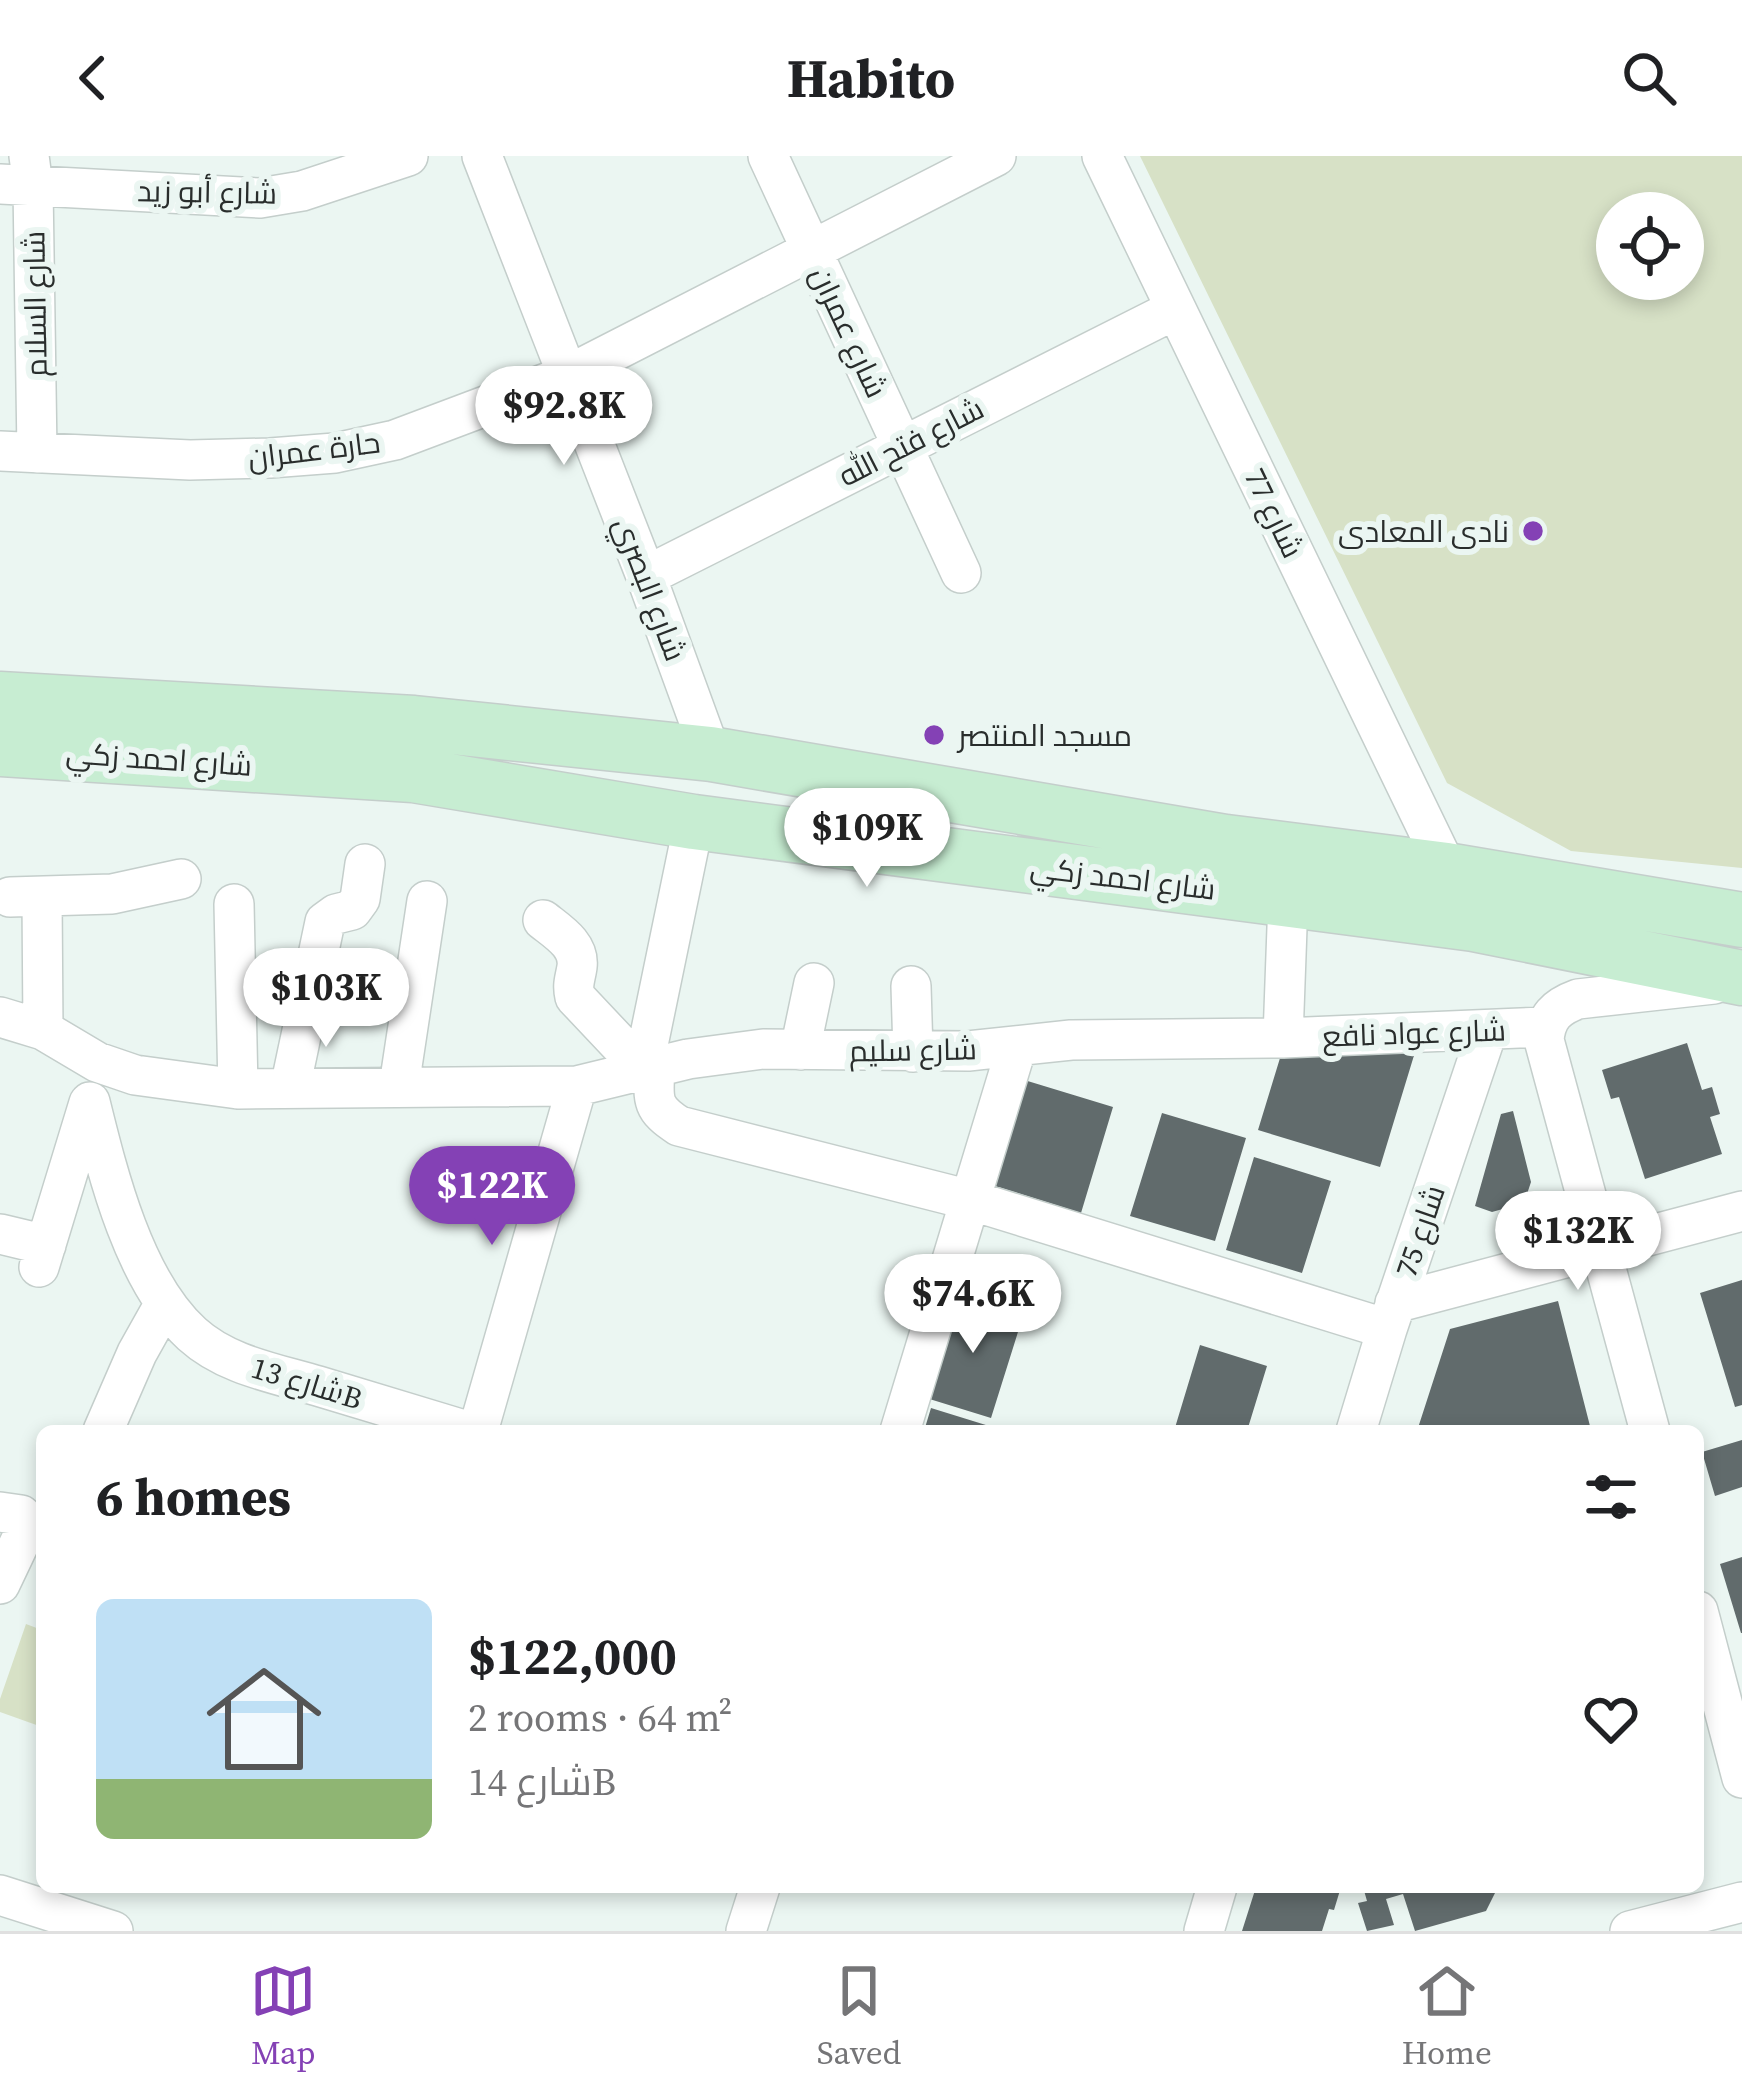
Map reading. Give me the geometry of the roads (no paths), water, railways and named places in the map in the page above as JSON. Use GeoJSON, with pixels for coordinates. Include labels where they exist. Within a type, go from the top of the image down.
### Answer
{"type":"FeatureCollection","features":[{"type":"Feature","properties":{"kind":"street","name":"شارع أبو زيد"},"geometry":{"type":"LineString","coordinates":[[21,175],[260,198],[302,191],[408,156]]}},
{"type":"Feature","properties":{"kind":"street","name":"شارع عمران"},"geometry":{"type":"LineString","coordinates":[[768,156],[961,573]]}},
{"type":"Feature","properties":{"kind":"street","name":"حارة عمران"},"geometry":{"type":"LineString","coordinates":[[19,452],[190,460],[270,458],[335,453],[395,440],[568,375],[996,156]]}},
{"type":"Feature","properties":{"kind":"street","name":"شارع 77"},"geometry":{"type":"LineString","coordinates":[[1102,156],[1474,924]]}},
{"type":"Feature","properties":{"kind":"street","name":"شارع البصري"},"geometry":{"type":"LineString","coordinates":[[493,160],[568,375],[711,754]]}},
{"type":"Feature","properties":{"kind":"street","name":"شارع السلام"},"geometry":{"type":"LineString","coordinates":[[19,452],[21,175]]}},
{"type":"Feature","properties":{"kind":"street","name":"شارع فتح الله"},"geometry":{"type":"LineString","coordinates":[[646,576],[1176,310]]}},
{"type":"Feature","properties":{"kind":"street","name":"شارع احمد زكي"},"geometry":{"type":"LineString","coordinates":[[0,699],[415,723],[711,754],[1226,842],[1447,870],[1742,920]]}},
{"type":"Feature","properties":{"kind":"street","name":"شارع احمد زكي"},"geometry":{"type":"LineString","coordinates":[[0,749],[413,775],[694,822],[1474,924],[1742,980]]}},
{"type":"Feature","properties":{"kind":"street"},"geometry":{"type":"LineString","coordinates":[[694,822],[649,1068],[653,1098],[662,1115],[680,1126],[1391,1316],[1600,1249],[1742,1211]]}},
{"type":"Feature","properties":{"kind":"street"},"geometry":{"type":"LineString","coordinates":[[290,1088],[326,922],[352,910],[365,864]]}},
{"type":"Feature","properties":{"kind":"street"},"geometry":{"type":"LineString","coordinates":[[43,1030],[26,897],[112,894],[181,879]]}},
{"type":"Feature","properties":{"kind":"street"},"geometry":{"type":"LineString","coordinates":[[1283,1039],[1288,899]]}},
{"type":"Feature","properties":{"kind":"street"},"geometry":{"type":"LineString","coordinates":[[399,1086],[428,902]]}},
{"type":"Feature","properties":{"kind":"street"},"geometry":{"type":"LineString","coordinates":[[234,904],[238,1089]]}},
{"type":"Feature","properties":{"kind":"street"},"geometry":{"type":"LineString","coordinates":[[543,920],[576,952],[575,997],[649,1068]]}},
{"type":"Feature","properties":{"kind":"street"},"geometry":{"type":"LineString","coordinates":[[1648,1425],[1544,1040],[1545,1027],[1551,1014],[1578,999],[1742,980]]}},
{"type":"Feature","properties":{"kind":"street"},"geometry":{"type":"LineString","coordinates":[[800,1050],[814,982]]}},
{"type":"Feature","properties":{"kind":"street"},"geometry":{"type":"LineString","coordinates":[[911,986],[913,1052]]}},
{"type":"Feature","properties":{"kind":"street","name":"شارع سليم"},"geometry":{"type":"LineString","coordinates":[[0,1017],[43,1030],[97,1062],[135,1075],[238,1089],[562,1088],[763,1049],[968,1051],[1071,1040],[1283,1039]]}},
{"type":"Feature","properties":{"kind":"street","name":"شارع عواد نافع"},"geometry":{"type":"LineString","coordinates":[[1283,1039],[1545,1027]]}},
{"type":"Feature","properties":{"kind":"street","name":"شارع 75"},"geometry":{"type":"LineString","coordinates":[[1358,1425],[1487,1032]]}},
{"type":"Feature","properties":{"kind":"street"},"geometry":{"type":"LineString","coordinates":[[903,1425],[1017,1046]]}},
{"type":"Feature","properties":{"kind":"street"},"geometry":{"type":"LineString","coordinates":[[0,1234],[43,1256],[90,1102],[97,1062]]}},
{"type":"Feature","properties":{"kind":"street"},"geometry":{"type":"LineString","coordinates":[[479,1425],[562,1088]]}},
{"type":"Feature","properties":{"kind":"street","name":"شارع 13B"},"geometry":{"type":"LineString","coordinates":[[90,1102],[128,1226],[164,1303],[193,1334],[229,1359],[447,1425]]}},
{"type":"Feature","properties":{"kind":"street"},"geometry":{"type":"LineString","coordinates":[[107,1425],[164,1303]]}},
{"type":"Feature","properties":{"kind":"street"},"geometry":{"type":"LineString","coordinates":[[0,1512],[21,1515],[29,1522],[0,1584]]}},
{"type":"Feature","properties":{"kind":"street"},"geometry":{"type":"LineString","coordinates":[[1704,1634],[1742,1778]]}},
{"type":"Feature","properties":{"kind":"street"},"geometry":{"type":"LineString","coordinates":[[746,1931],[758,1893]]}},
{"type":"Feature","properties":{"kind":"street"},"geometry":{"type":"LineString","coordinates":[[1204,1931],[1215,1893]]}},
{"type":"Feature","properties":{"kind":"street"},"geometry":{"type":"LineString","coordinates":[[0,1895],[113,1931]]}},
{"type":"Feature","properties":{"kind":"street"},"geometry":{"type":"LineString","coordinates":[[1630,1931],[1742,1903]]}},
{"type":"Feature","properties":{"kind":"place","name":"نادى المعادى"},"geometry":{"type":"Point","coordinates":[1533,531]}},
{"type":"Feature","properties":{"kind":"place","name":"مسجد المنتصر"},"geometry":{"type":"Point","coordinates":[934,735]}}]}
